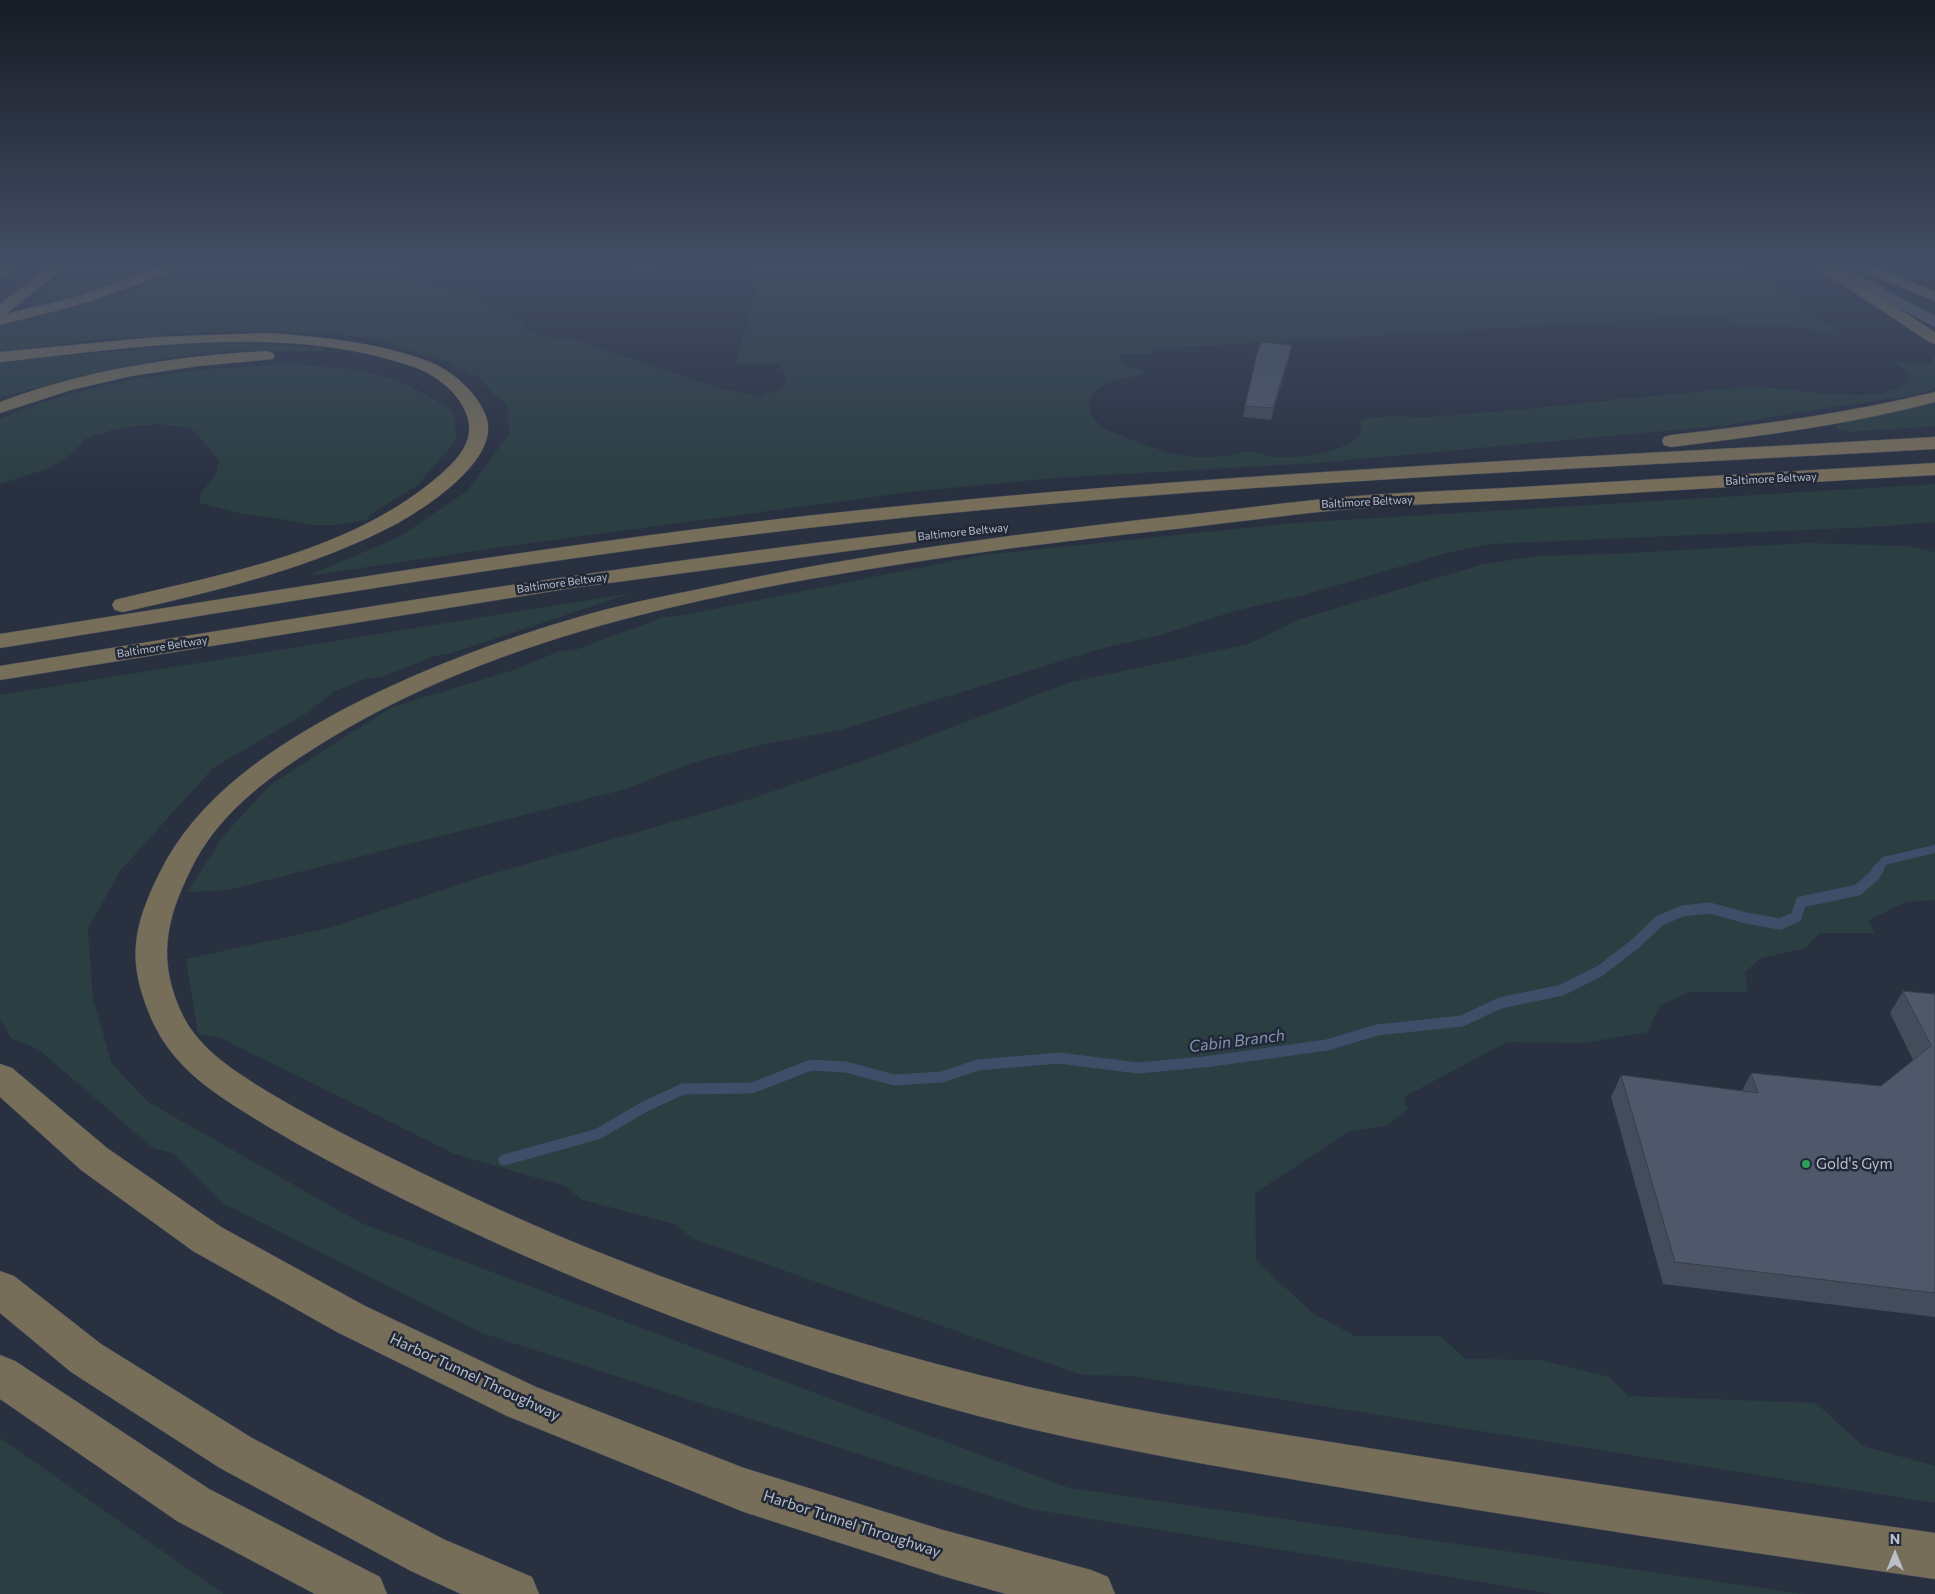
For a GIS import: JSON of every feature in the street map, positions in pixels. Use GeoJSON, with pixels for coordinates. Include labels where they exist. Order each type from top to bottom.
{"type":"FeatureCollection","features":[{"type":"Feature","properties":{"kind":"highway"},"geometry":{"type":"LineString","coordinates":[[0,357],[194,340]]}},
{"type":"Feature","properties":{"kind":"highway"},"geometry":{"type":"LineString","coordinates":[[0,629],[147,600],[211,584],[326,547],[405,511],[437,490],[468,458],[477,441],[480,426],[475,410],[468,400],[444,376],[423,365],[374,351],[294,340]]}},
{"type":"Feature","properties":{"kind":"highway"},"geometry":{"type":"LineString","coordinates":[[0,408],[57,389],[141,370],[231,358],[280,356]]}},
{"type":"Feature","properties":{"kind":"highway"},"geometry":{"type":"LineString","coordinates":[[299,356],[375,362],[403,369],[430,380],[468,400]]}},
{"type":"Feature","properties":{"kind":"highway"},"geometry":{"type":"LineString","coordinates":[[1171,489],[1700,438],[1790,426],[1904,405],[1935,397]]}},
{"type":"Feature","properties":{"kind":"highway","name":"Baltimore Beltway"},"geometry":{"type":"LineString","coordinates":[[0,641],[466,568],[659,540],[968,505],[1171,489],[1935,443]]}},
{"type":"Feature","properties":{"kind":"highway","name":"Baltimore Beltway"},"geometry":{"type":"LineString","coordinates":[[0,673],[471,597],[668,568],[844,545],[984,530],[1123,518],[1341,504],[1935,469]]}},
{"type":"Feature","properties":{"kind":"highway"},"geometry":{"type":"LineString","coordinates":[[1341,504],[1021,540],[876,561],[786,577],[618,613],[556,631],[445,672],[389,696],[326,729],[272,763],[236,792],[206,823],[183,854],[164,894],[150,936],[153,971],[164,1012],[185,1048],[219,1079],[312,1136],[449,1204],[602,1272],[803,1345],[981,1396],[1132,1431],[1548,1500],[1935,1556]]}},
{"type":"Feature","properties":{"kind":"highway","name":"Harbor Tunnel Throughway"},"geometry":{"type":"LineString","coordinates":[[0,1077],[94,1159],[207,1239],[352,1319],[522,1402],[744,1490],[943,1553],[1091,1594]]}},
{"type":"Feature","properties":{"kind":"highway"},"geometry":{"type":"LineString","coordinates":[[0,1288],[86,1358],[236,1453],[427,1555],[515,1594]]}},
{"type":"Feature","properties":{"kind":"highway"},"geometry":{"type":"LineString","coordinates":[[0,1375],[193,1505],[363,1594]]}},
{"type":"Feature","properties":{"kind":"green space"},"geometry":{"type":"Polygon","coordinates":[[[0,340],[94,340],[0,351],[0,340]]]}},
{"type":"Feature","properties":{"kind":"green space"},"geometry":{"type":"Polygon","coordinates":[[[381,340],[575,340],[721,389],[761,396],[785,387],[787,379],[781,367],[782,364],[735,365],[742,340],[1295,340],[1152,349],[1151,354],[1118,355],[1124,364],[1143,371],[1144,374],[1106,384],[1095,391],[1089,401],[1089,406],[1096,421],[1112,432],[1142,444],[1172,453],[1197,457],[1220,457],[1252,452],[1281,457],[1317,454],[1351,442],[1360,436],[1361,420],[1379,417],[1433,417],[1616,400],[1615,396],[1624,399],[1750,387],[1835,394],[1858,395],[1880,393],[1898,388],[1910,379],[1906,371],[1894,360],[1910,365],[1933,363],[1933,354],[1935,356],[1935,388],[1918,395],[1811,410],[1729,425],[1317,463],[1054,478],[910,492],[501,547],[308,576],[401,536],[468,490],[509,434],[507,404],[495,396],[478,376],[469,374],[436,356],[427,356],[381,340]]]}},
{"type":"Feature","properties":{"kind":"green space"},"geometry":{"type":"Polygon","coordinates":[[[197,343],[258,343],[322,348],[324,351],[228,351],[169,358],[0,397],[0,362],[197,343]]]}},
{"type":"Feature","properties":{"kind":"green space"},"geometry":{"type":"Polygon","coordinates":[[[288,365],[326,367],[363,372],[381,376],[416,389],[448,408],[454,419],[457,439],[418,485],[370,515],[366,520],[337,525],[312,525],[243,514],[200,503],[200,494],[216,474],[219,460],[192,429],[160,424],[112,430],[85,439],[73,453],[52,467],[0,484],[0,419],[70,394],[141,378],[214,369],[288,365]]]}},
{"type":"Feature","properties":{"kind":"green space"},"geometry":{"type":"Polygon","coordinates":[[[1935,402],[1935,426],[1848,432],[1834,428],[1842,423],[1935,402]]]}},
{"type":"Feature","properties":{"kind":"green space"},"geometry":{"type":"Polygon","coordinates":[[[1935,484],[1935,522],[1872,527],[1491,544],[1446,553],[1304,595],[1238,610],[1164,634],[1096,650],[843,729],[761,745],[695,762],[626,789],[228,890],[187,892],[225,834],[270,785],[392,707],[511,671],[560,651],[575,650],[664,617],[685,615],[982,555],[1295,523],[1935,484]]]}},
{"type":"Feature","properties":{"kind":"green space"},"geometry":{"type":"Polygon","coordinates":[[[1808,543],[1906,546],[1935,552],[1935,900],[1905,902],[1869,920],[1874,933],[1819,933],[1806,948],[1761,958],[1745,972],[1748,992],[1690,992],[1659,1006],[1648,1032],[1583,1043],[1507,1042],[1404,1097],[1408,1109],[1386,1126],[1350,1131],[1255,1193],[1256,1261],[1314,1314],[1355,1336],[1440,1336],[1466,1359],[1540,1360],[1609,1377],[1628,1396],[1816,1403],[1863,1446],[1935,1466],[1935,1503],[1133,1376],[1082,1375],[694,1239],[674,1224],[583,1200],[565,1186],[455,1154],[221,1038],[198,1034],[186,959],[333,927],[481,877],[742,802],[882,754],[1068,683],[1249,644],[1300,619],[1484,564],[1538,556],[1612,554],[1808,543]]]}},
{"type":"Feature","properties":{"kind":"green space"},"geometry":{"type":"Polygon","coordinates":[[[632,593],[452,653],[432,657],[381,677],[365,679],[335,691],[305,714],[213,768],[120,871],[88,929],[93,999],[112,1064],[148,1102],[361,1223],[1069,1488],[1803,1594],[1554,1594],[1030,1509],[482,1333],[223,1203],[173,1153],[153,1148],[38,1049],[11,1038],[0,1019],[0,695],[632,593]]]}},
{"type":"Feature","properties":{"kind":"green space"},"geometry":{"type":"Polygon","coordinates":[[[0,1438],[224,1594],[0,1594],[0,1438]]]}},
{"type":"Feature","properties":{"kind":"building"},"geometry":{"type":"Polygon","coordinates":[[[1262,342],[1292,345],[1273,408],[1245,406],[1257,353],[1262,342]]]}},
{"type":"Feature","properties":{"kind":"building"},"geometry":{"type":"Polygon","coordinates":[[[1903,991],[1935,994],[1935,1293],[1675,1262],[1621,1075],[1758,1093],[1751,1073],[1881,1086],[1931,1046],[1903,991]]]}},
{"type":"Feature","properties":{"kind":"waterway","name":"Cabin Branch"},"geometry":{"type":"LineString","coordinates":[[1879,869],[1884,861],[1935,849]]}},
{"type":"Feature","properties":{"kind":"waterway","name":"Cabin Branch"},"geometry":{"type":"LineString","coordinates":[[504,1160],[598,1134],[644,1107],[683,1089],[752,1088],[811,1065],[846,1067],[894,1080],[942,1077],[978,1065],[1059,1058],[1138,1068],[1204,1062],[1327,1045],[1377,1030],[1462,1021],[1500,1003],[1562,990],[1600,971],[1635,944],[1659,921],[1682,911],[1710,908],[1746,918],[1780,924],[1796,917],[1801,902],[1858,890],[1874,876],[1879,868]]}},
{"type":"Feature","properties":{"kind":"place","name":"Gold's Gym"},"geometry":{"type":"Point","coordinates":[1806,1164]}}]}
